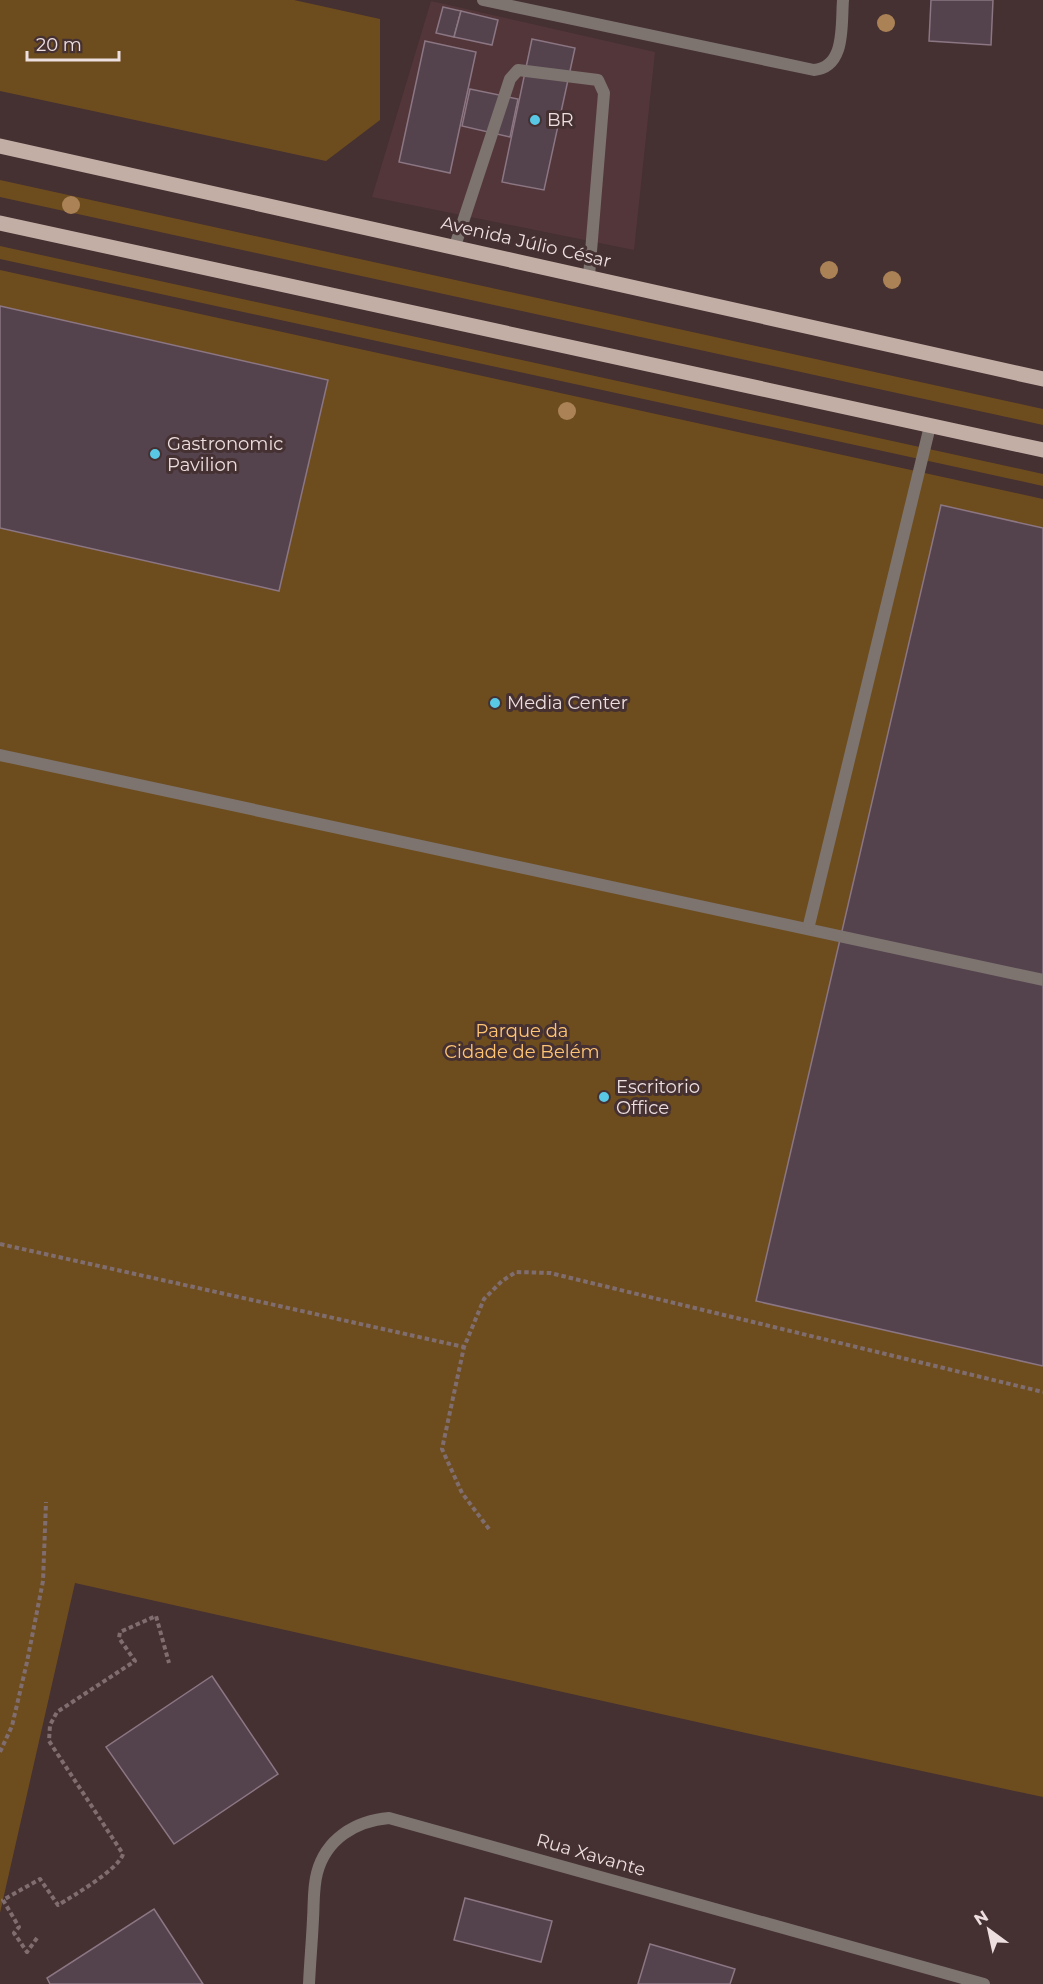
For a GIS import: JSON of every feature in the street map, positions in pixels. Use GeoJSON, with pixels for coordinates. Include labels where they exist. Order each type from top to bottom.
{"type":"FeatureCollection","features":[{"type":"Feature","properties":{"kind":"main road","name":"Avenida Júlio César"},"geometry":{"type":"LineString","coordinates":[[0,146],[1043,379]]}},
{"type":"Feature","properties":{"kind":"main road"},"geometry":{"type":"LineString","coordinates":[[0,223],[1043,450]]}},
{"type":"Feature","properties":{"kind":"street"},"geometry":{"type":"LineString","coordinates":[[483,0],[814,69],[824,69],[833,61],[838,51],[843,0]]}},
{"type":"Feature","properties":{"kind":"street"},"geometry":{"type":"LineString","coordinates":[[455,246],[510,79],[519,70],[598,81],[604,93],[589,276]]}},
{"type":"Feature","properties":{"kind":"street"},"geometry":{"type":"LineString","coordinates":[[808,929],[930,426]]}},
{"type":"Feature","properties":{"kind":"street"},"geometry":{"type":"LineString","coordinates":[[0,755],[1043,980]]}},
{"type":"Feature","properties":{"kind":"street","name":"Rua Xavante"},"geometry":{"type":"LineString","coordinates":[[309,1984],[315,1886],[321,1862],[333,1843],[353,1827],[364,1822],[389,1818],[984,1984]]}},
{"type":"Feature","properties":{"kind":"path"},"geometry":{"type":"LineString","coordinates":[[0,1244],[464,1347]]}},
{"type":"Feature","properties":{"kind":"path"},"geometry":{"type":"LineString","coordinates":[[489,1529],[462,1493],[442,1449],[464,1347],[484,1299],[502,1281],[516,1272],[550,1272],[1043,1392]]}},
{"type":"Feature","properties":{"kind":"path"},"geometry":{"type":"LineString","coordinates":[[0,1752],[12,1726],[43,1581],[46,1502]]}},
{"type":"Feature","properties":{"kind":"path"},"geometry":{"type":"LineString","coordinates":[[37,1938],[27,1952],[14,1933],[18,1927],[3,1900],[40,1879],[58,1905],[121,1860],[123,1854],[49,1741],[50,1725],[57,1712],[135,1661],[119,1638],[120,1632],[156,1616],[170,1663]]}},
{"type":"Feature","properties":{"kind":"shaded area"},"geometry":{"type":"Polygon","coordinates":[[[431,1],[655,52],[634,250],[372,197],[431,1]]]}},
{"type":"Feature","properties":{"kind":"green space"},"geometry":{"type":"Polygon","coordinates":[[[0,0],[294,0],[380,19],[380,120],[326,161],[0,91],[0,0]]]}},
{"type":"Feature","properties":{"kind":"green space"},"geometry":{"type":"Polygon","coordinates":[[[0,180],[1043,409],[1043,425],[0,197],[0,180]]]}},
{"type":"Feature","properties":{"kind":"green space"},"geometry":{"type":"Polygon","coordinates":[[[0,246],[1043,474],[1043,486],[0,259],[0,246]]]}},
{"type":"Feature","properties":{"kind":"green space","name":"Parque da Cidade de Belém"},"geometry":{"type":"Polygon","coordinates":[[[0,270],[1043,499],[1043,1797],[75,1583],[0,1913],[0,270]]]}},
{"type":"Feature","properties":{"kind":"building"},"geometry":{"type":"Polygon","coordinates":[[[931,0],[993,0],[991,45],[929,41],[931,0]]]}},
{"type":"Feature","properties":{"kind":"building"},"geometry":{"type":"Polygon","coordinates":[[[443,7],[461,11],[454,37],[436,33],[443,7]]]}},
{"type":"Feature","properties":{"kind":"building"},"geometry":{"type":"Polygon","coordinates":[[[461,11],[498,20],[492,45],[454,37],[461,11]]]}},
{"type":"Feature","properties":{"kind":"building"},"geometry":{"type":"Polygon","coordinates":[[[532,39],[575,48],[544,190],[502,182],[532,39]]]}},
{"type":"Feature","properties":{"kind":"building"},"geometry":{"type":"Polygon","coordinates":[[[425,41],[476,52],[450,173],[399,162],[425,41]]]}},
{"type":"Feature","properties":{"kind":"building"},"geometry":{"type":"Polygon","coordinates":[[[470,89],[518,99],[510,137],[462,126],[470,89]]]}},
{"type":"Feature","properties":{"kind":"building","name":"Gastronomic Pavilion"},"geometry":{"type":"Polygon","coordinates":[[[0,306],[328,380],[279,591],[0,528],[0,306]]]}},
{"type":"Feature","properties":{"kind":"building"},"geometry":{"type":"Polygon","coordinates":[[[941,505],[1043,528],[1043,1366],[756,1301],[941,505]]]}},
{"type":"Feature","properties":{"kind":"building"},"geometry":{"type":"Polygon","coordinates":[[[212,1676],[278,1774],[174,1844],[106,1747],[212,1676]]]}},
{"type":"Feature","properties":{"kind":"building"},"geometry":{"type":"Polygon","coordinates":[[[465,1898],[552,1921],[541,1962],[454,1940],[465,1898]]]}},
{"type":"Feature","properties":{"kind":"building"},"geometry":{"type":"Polygon","coordinates":[[[154,1909],[203,1984],[50,1984],[47,1978],[154,1909]]]}},
{"type":"Feature","properties":{"kind":"building"},"geometry":{"type":"Polygon","coordinates":[[[650,1944],[735,1969],[730,1984],[638,1984],[650,1944]]]}},
{"type":"Feature","properties":{"kind":"place","name":"BR"},"geometry":{"type":"Point","coordinates":[535,120]}},
{"type":"Feature","properties":{"kind":"place","name":"Gastronomic Pavilion"},"geometry":{"type":"Point","coordinates":[155,454]}},
{"type":"Feature","properties":{"kind":"place","name":"Media Center"},"geometry":{"type":"Point","coordinates":[495,703]}},
{"type":"Feature","properties":{"kind":"place","name":"Escritorio Office"},"geometry":{"type":"Point","coordinates":[604,1097]}}]}
